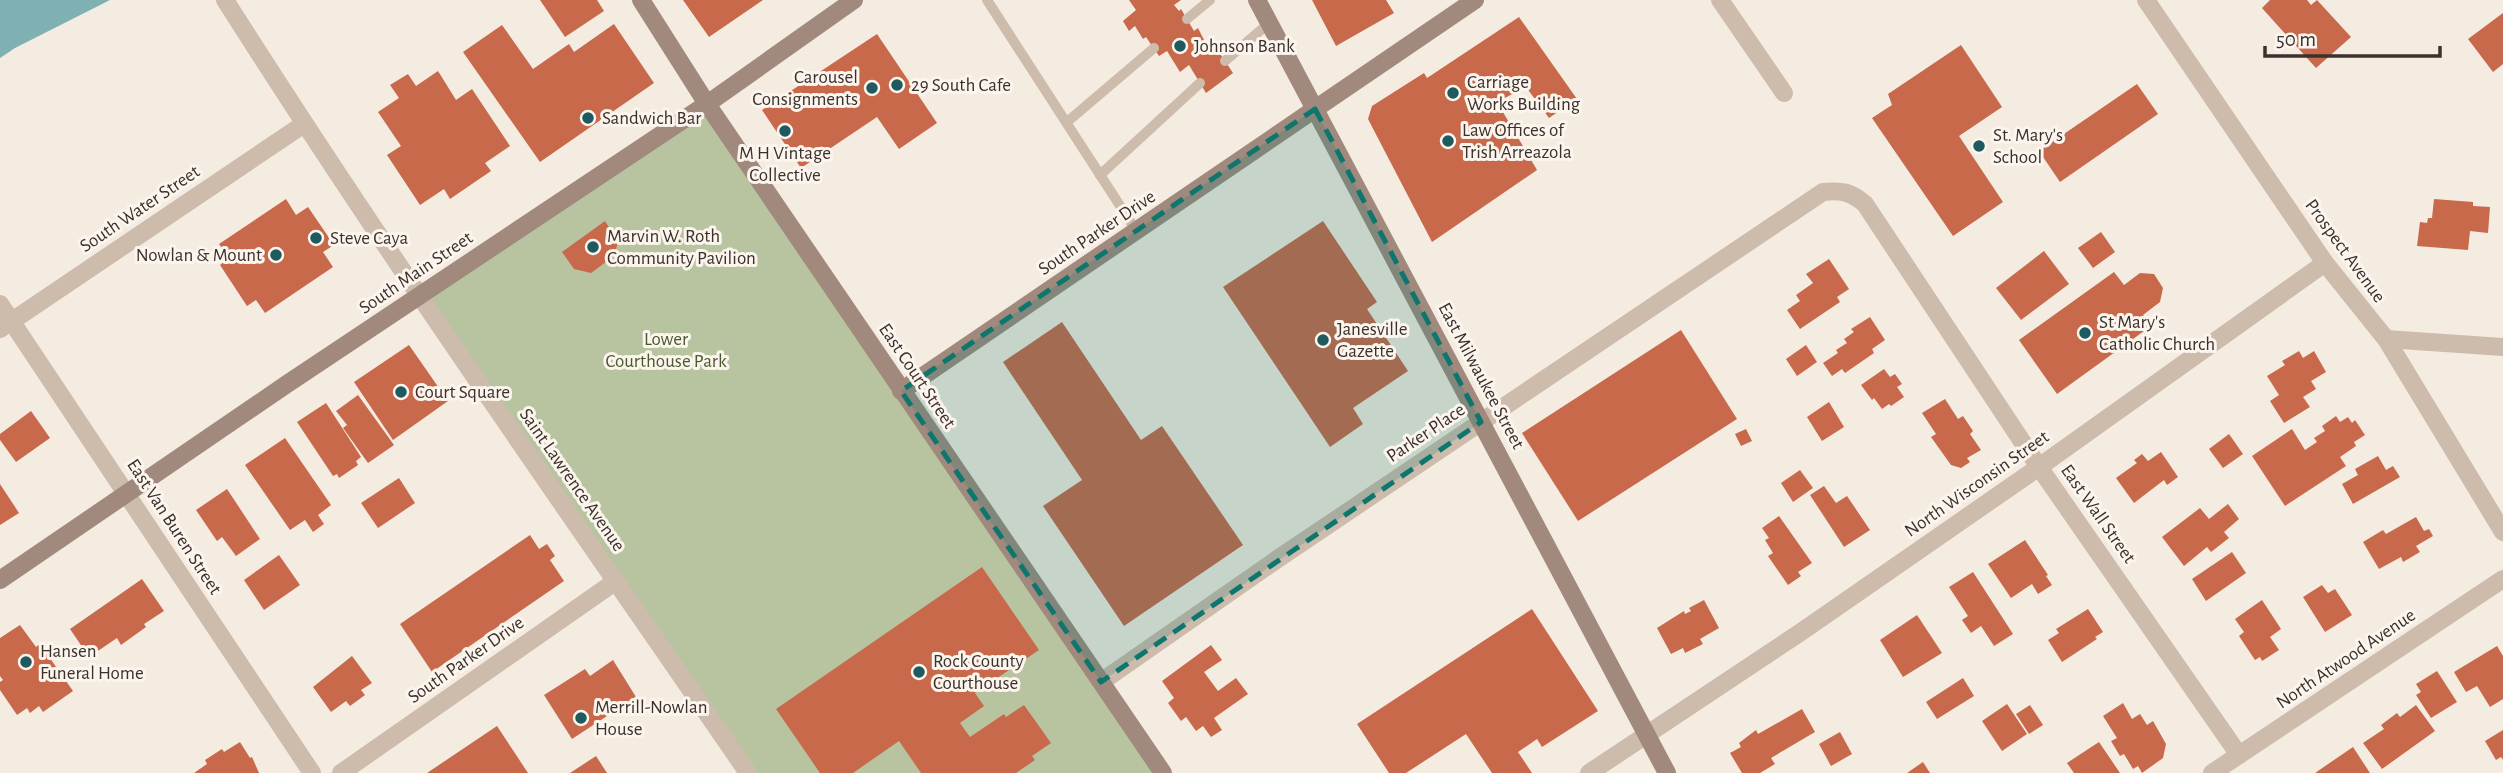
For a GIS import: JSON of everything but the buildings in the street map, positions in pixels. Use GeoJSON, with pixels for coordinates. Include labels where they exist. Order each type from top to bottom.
{"type":"FeatureCollection","features":[{"type":"Feature","properties":{"kind":"main road","name":"East Court Street"},"geometry":{"type":"LineString","coordinates":[[640,0],[901,391],[1163,773]]}},
{"type":"Feature","properties":{"kind":"main road","name":"South Main Street"},"geometry":{"type":"LineString","coordinates":[[0,580],[707,104],[854,0]]}},
{"type":"Feature","properties":{"kind":"main road","name":"East Milwaukee Street"},"geometry":{"type":"LineString","coordinates":[[1256,0],[1667,773]]}},
{"type":"Feature","properties":{"kind":"main road","name":"South Parker Drive"},"geometry":{"type":"LineString","coordinates":[[901,391],[1137,232],[1463,3]]}},
{"type":"Feature","properties":{"kind":"street","name":"Saint Lawrence Avenue"},"geometry":{"type":"LineString","coordinates":[[225,0],[419,296],[748,773]]}},
{"type":"Feature","properties":{"kind":"street"},"geometry":{"type":"LineString","coordinates":[[1720,0],[1784,93]]}},
{"type":"Feature","properties":{"kind":"street","name":"Prospect Avenue"},"geometry":{"type":"LineString","coordinates":[[2146,0],[2325,263],[2386,339],[2503,531]]}},
{"type":"Feature","properties":{"kind":"street","name":"South Water Street"},"geometry":{"type":"LineString","coordinates":[[6,325],[304,124]]}},
{"type":"Feature","properties":{"kind":"street","name":"Parker Place"},"geometry":{"type":"LineString","coordinates":[[1101,682],[1823,191],[1852,192]]}},
{"type":"Feature","properties":{"kind":"street","name":"East Wall Street"},"geometry":{"type":"LineString","coordinates":[[1852,192],[1865,204],[2039,467],[2239,755]]}},
{"type":"Feature","properties":{"kind":"street","name":"North Wisconsin Street"},"geometry":{"type":"LineString","coordinates":[[1589,773],[1801,632],[2039,467],[2325,263]]}},
{"type":"Feature","properties":{"kind":"street","name":"East Van Buren Street"},"geometry":{"type":"LineString","coordinates":[[0,304],[6,325],[127,494],[312,773]]}},
{"type":"Feature","properties":{"kind":"street"},"geometry":{"type":"LineString","coordinates":[[2386,339],[2503,347]]}},
{"type":"Feature","properties":{"kind":"street","name":"North Atwood Avenue"},"geometry":{"type":"LineString","coordinates":[[2213,773],[2503,579]]}},
{"type":"Feature","properties":{"kind":"street","name":"South Parker Drive"},"geometry":{"type":"LineString","coordinates":[[341,773],[616,580]]}},
{"type":"Feature","properties":{"kind":"lane"},"geometry":{"type":"LineString","coordinates":[[987,0],[1137,232]]}},
{"type":"Feature","properties":{"kind":"lane"},"geometry":{"type":"LineString","coordinates":[[1187,19],[1210,0]]}},
{"type":"Feature","properties":{"kind":"lane"},"geometry":{"type":"LineString","coordinates":[[1225,61],[1269,23]]}},
{"type":"Feature","properties":{"kind":"lane"},"geometry":{"type":"LineString","coordinates":[[1067,122],[1154,48]]}},
{"type":"Feature","properties":{"kind":"lane"},"geometry":{"type":"LineString","coordinates":[[1100,175],[1200,83]]}},
{"type":"Feature","properties":{"kind":"highlighted area"},"geometry":{"type":"Polygon","coordinates":[[[1315,109],[1481,422],[1101,682],[901,391],[1315,109]]]}},
{"type":"Feature","properties":{"kind":"green space","name":"Lower Courthouse Park"},"geometry":{"type":"Polygon","coordinates":[[[707,104],[1163,773],[748,773],[419,296],[707,104]]]}},
{"type":"Feature","properties":{"kind":"water"},"geometry":{"type":"Polygon","coordinates":[[[0,0],[110,0],[0,58],[0,0]]]}},
{"type":"Feature","properties":{"kind":"place","name":"Johnson Bank"},"geometry":{"type":"Point","coordinates":[1180,46]}},
{"type":"Feature","properties":{"kind":"place","name":"29 South Cafe"},"geometry":{"type":"Point","coordinates":[897,85]}},
{"type":"Feature","properties":{"kind":"place","name":"Carousel Consignments"},"geometry":{"type":"Point","coordinates":[872,88]}},
{"type":"Feature","properties":{"kind":"place","name":"Carriage Works Building"},"geometry":{"type":"Point","coordinates":[1453,93]}},
{"type":"Feature","properties":{"kind":"place","name":"Sandwich Bar"},"geometry":{"type":"Point","coordinates":[588,118]}},
{"type":"Feature","properties":{"kind":"place","name":"M H Vintage Collective"},"geometry":{"type":"Point","coordinates":[785,131]}},
{"type":"Feature","properties":{"kind":"place","name":"Law Offices of Trish Arreazola"},"geometry":{"type":"Point","coordinates":[1448,141]}},
{"type":"Feature","properties":{"kind":"place","name":"St. Mary's School"},"geometry":{"type":"Point","coordinates":[1979,146]}},
{"type":"Feature","properties":{"kind":"place","name":"Steve Caya"},"geometry":{"type":"Point","coordinates":[316,238]}},
{"type":"Feature","properties":{"kind":"place","name":"Marvin W. Roth Community Pavilion"},"geometry":{"type":"Point","coordinates":[593,247]}},
{"type":"Feature","properties":{"kind":"place","name":"Nowlan & Mount"},"geometry":{"type":"Point","coordinates":[276,255]}},
{"type":"Feature","properties":{"kind":"place","name":"St Mary's Catholic Church"},"geometry":{"type":"Point","coordinates":[2085,333]}},
{"type":"Feature","properties":{"kind":"place","name":"Janesville Gazette"},"geometry":{"type":"Point","coordinates":[1323,340]}},
{"type":"Feature","properties":{"kind":"place","name":"Court Square"},"geometry":{"type":"Point","coordinates":[401,392]}},
{"type":"Feature","properties":{"kind":"place","name":"Hansen Funeral Home"},"geometry":{"type":"Point","coordinates":[26,662]}},
{"type":"Feature","properties":{"kind":"place","name":"Rock County Courthouse"},"geometry":{"type":"Point","coordinates":[919,672]}},
{"type":"Feature","properties":{"kind":"place","name":"Merrill-Nowlan House"},"geometry":{"type":"Point","coordinates":[581,718]}}]}
